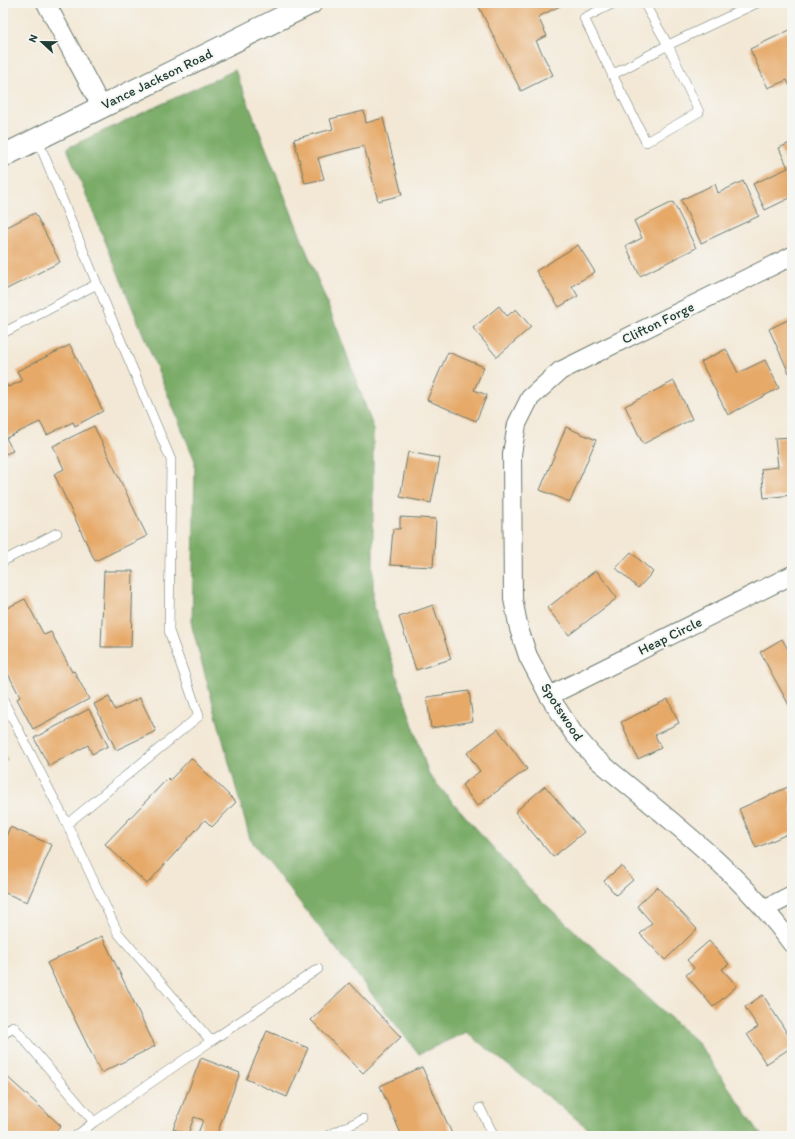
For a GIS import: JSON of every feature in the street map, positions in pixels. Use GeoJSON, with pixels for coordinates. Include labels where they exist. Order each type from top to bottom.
{"type":"FeatureCollection","features":[{"type":"Feature","properties":{"kind":"main road","name":"Vance Jackson Road"},"geometry":{"type":"LineString","coordinates":[[3,156],[311,3]]}},
{"type":"Feature","properties":{"kind":"street"},"geometry":{"type":"LineString","coordinates":[[46,3],[101,106]]}},
{"type":"Feature","properties":{"kind":"street","name":"Clifton Forge"},"geometry":{"type":"LineString","coordinates":[[530,398],[560,371],[792,256]]}},
{"type":"Feature","properties":{"kind":"street","name":"Spotswood"},"geometry":{"type":"LineString","coordinates":[[530,398],[517,424],[512,454],[513,599],[519,629],[528,656],[548,696],[574,734],[594,757],[736,878],[764,909],[792,944]]}},
{"type":"Feature","properties":{"kind":"street","name":"Heap Circle"},"geometry":{"type":"LineString","coordinates":[[548,696],[792,575]]}},
{"type":"Feature","properties":{"kind":"street"},"geometry":{"type":"LineString","coordinates":[[764,909],[792,895]]}},
{"type":"Feature","properties":{"kind":"lane"},"geometry":{"type":"LineString","coordinates":[[614,3],[584,18],[646,142],[699,112],[668,45],[644,3]]}},
{"type":"Feature","properties":{"kind":"lane"},"geometry":{"type":"LineString","coordinates":[[612,75],[668,45],[758,3]]}},
{"type":"Feature","properties":{"kind":"lane"},"geometry":{"type":"LineString","coordinates":[[37,138],[171,460],[169,631],[199,716],[67,824]]}},
{"type":"Feature","properties":{"kind":"lane"},"geometry":{"type":"LineString","coordinates":[[3,333],[97,284]]}},
{"type":"Feature","properties":{"kind":"lane"},"geometry":{"type":"LineString","coordinates":[[3,561],[57,533]]}},
{"type":"Feature","properties":{"kind":"lane"},"geometry":{"type":"LineString","coordinates":[[3,700],[67,824],[118,933],[211,1041]]}},
{"type":"Feature","properties":{"kind":"lane"},"geometry":{"type":"LineString","coordinates":[[76,1136],[211,1041],[318,969]]}},
{"type":"Feature","properties":{"kind":"lane"},"geometry":{"type":"LineString","coordinates":[[3,1035],[13,1026],[94,1122]]}},
{"type":"Feature","properties":{"kind":"lane"},"geometry":{"type":"LineString","coordinates":[[480,1108],[494,1136]]}},
{"type":"Feature","properties":{"kind":"lane"},"geometry":{"type":"LineString","coordinates":[[327,1136],[363,1119]]}},
{"type":"Feature","properties":{"kind":"green space"},"geometry":{"type":"Polygon","coordinates":[[[235,70],[340,336],[373,427],[373,603],[429,775],[533,893],[699,1044],[762,1136],[596,1136],[466,1032],[419,1054],[250,839],[192,627],[195,461],[67,148],[235,70]]]}},
{"type":"Feature","properties":{"kind":"building"},"geometry":{"type":"Polygon","coordinates":[[[477,3],[566,3],[538,17],[547,36],[536,41],[553,75],[521,91],[477,3]]]}},
{"type":"Feature","properties":{"kind":"building"},"geometry":{"type":"Polygon","coordinates":[[[792,29],[792,91],[787,80],[768,88],[750,49],[792,29]]]}},
{"type":"Feature","properties":{"kind":"building"},"geometry":{"type":"Polygon","coordinates":[[[364,111],[366,123],[383,118],[402,195],[378,201],[364,146],[318,158],[324,179],[305,183],[294,139],[333,129],[330,119],[364,111]]]}},
{"type":"Feature","properties":{"kind":"building"},"geometry":{"type":"Polygon","coordinates":[[[792,142],[792,197],[765,210],[753,184],[788,168],[779,148],[792,142]]]}},
{"type":"Feature","properties":{"kind":"building"},"geometry":{"type":"Polygon","coordinates":[[[743,181],[759,216],[701,243],[681,200],[715,184],[718,193],[743,181]]]}},
{"type":"Feature","properties":{"kind":"building"},"geometry":{"type":"Polygon","coordinates":[[[673,202],[696,248],[640,276],[626,246],[642,238],[634,221],[673,202]]]}},
{"type":"Feature","properties":{"kind":"building"},"geometry":{"type":"Polygon","coordinates":[[[35,213],[60,262],[3,291],[3,229],[35,213]]]}},
{"type":"Feature","properties":{"kind":"building"},"geometry":{"type":"Polygon","coordinates":[[[578,245],[595,272],[572,286],[578,296],[559,307],[536,271],[578,245]]]}},
{"type":"Feature","properties":{"kind":"building"},"geometry":{"type":"Polygon","coordinates":[[[499,306],[507,316],[516,309],[531,327],[497,357],[473,328],[499,306]]]}},
{"type":"Feature","properties":{"kind":"building"},"geometry":{"type":"Polygon","coordinates":[[[792,318],[792,371],[789,373],[769,329],[792,318]]]}},
{"type":"Feature","properties":{"kind":"building"},"geometry":{"type":"Polygon","coordinates":[[[70,345],[103,411],[75,426],[73,422],[47,435],[40,422],[6,438],[13,451],[3,455],[3,377],[8,387],[22,381],[17,371],[70,345]]]}},
{"type":"Feature","properties":{"kind":"building"},"geometry":{"type":"Polygon","coordinates":[[[726,349],[738,373],[765,360],[779,388],[728,415],[701,362],[726,349]]]}},
{"type":"Feature","properties":{"kind":"building"},"geometry":{"type":"Polygon","coordinates":[[[448,352],[484,367],[474,390],[487,395],[476,421],[427,400],[448,352]]]}},
{"type":"Feature","properties":{"kind":"building"},"geometry":{"type":"Polygon","coordinates":[[[674,381],[692,419],[643,444],[625,406],[674,381]]]}},
{"type":"Feature","properties":{"kind":"building"},"geometry":{"type":"Polygon","coordinates":[[[94,426],[147,536],[95,561],[54,474],[64,469],[53,446],[94,426]]]}},
{"type":"Feature","properties":{"kind":"building"},"geometry":{"type":"Polygon","coordinates":[[[566,427],[596,440],[570,502],[540,490],[566,427]]]}},
{"type":"Feature","properties":{"kind":"building"},"geometry":{"type":"Polygon","coordinates":[[[792,437],[792,495],[764,498],[761,469],[778,467],[775,438],[792,437]]]}},
{"type":"Feature","properties":{"kind":"building"},"geometry":{"type":"Polygon","coordinates":[[[408,452],[440,458],[431,503],[400,497],[408,452]]]}},
{"type":"Feature","properties":{"kind":"building"},"geometry":{"type":"Polygon","coordinates":[[[400,517],[436,519],[433,567],[390,565],[393,529],[400,529],[400,517]]]}},
{"type":"Feature","properties":{"kind":"building"},"geometry":{"type":"Polygon","coordinates":[[[631,552],[653,572],[638,588],[616,568],[631,552]]]}},
{"type":"Feature","properties":{"kind":"building"},"geometry":{"type":"Polygon","coordinates":[[[596,570],[617,598],[569,635],[547,608],[596,570]]]}},
{"type":"Feature","properties":{"kind":"building"},"geometry":{"type":"Polygon","coordinates":[[[104,571],[133,571],[131,647],[101,647],[104,571]]]}},
{"type":"Feature","properties":{"kind":"building"},"geometry":{"type":"Polygon","coordinates":[[[25,599],[44,635],[51,632],[72,672],[74,671],[89,699],[33,729],[17,699],[20,697],[3,664],[3,610],[25,599]]]}},
{"type":"Feature","properties":{"kind":"building"},"geometry":{"type":"Polygon","coordinates":[[[433,605],[451,659],[416,670],[399,617],[433,605]]]}},
{"type":"Feature","properties":{"kind":"building"},"geometry":{"type":"Polygon","coordinates":[[[782,639],[792,656],[792,706],[790,707],[760,652],[782,639]]]}},
{"type":"Feature","properties":{"kind":"building"},"geometry":{"type":"Polygon","coordinates":[[[469,691],[473,721],[431,728],[427,697],[469,691]]]}},
{"type":"Feature","properties":{"kind":"building"},"geometry":{"type":"Polygon","coordinates":[[[109,697],[115,710],[140,698],[156,731],[116,750],[94,704],[109,697]]]}},
{"type":"Feature","properties":{"kind":"building"},"geometry":{"type":"Polygon","coordinates":[[[668,699],[679,723],[655,735],[661,748],[638,759],[621,722],[668,699]]]}},
{"type":"Feature","properties":{"kind":"building"},"geometry":{"type":"Polygon","coordinates":[[[89,709],[108,746],[92,754],[88,745],[49,766],[34,738],[89,709]]]}},
{"type":"Feature","properties":{"kind":"building"},"geometry":{"type":"Polygon","coordinates":[[[498,729],[527,769],[477,806],[462,785],[480,771],[467,753],[498,729]]]}},
{"type":"Feature","properties":{"kind":"building"},"geometry":{"type":"Polygon","coordinates":[[[3,750],[8,760],[3,763],[3,750]]]}},
{"type":"Feature","properties":{"kind":"building"},"geometry":{"type":"Polygon","coordinates":[[[191,758],[236,802],[212,827],[205,820],[147,884],[105,844],[168,778],[170,780],[191,758]]]}},
{"type":"Feature","properties":{"kind":"building"},"geometry":{"type":"Polygon","coordinates":[[[545,786],[584,832],[553,857],[515,812],[545,786]]]}},
{"type":"Feature","properties":{"kind":"building"},"geometry":{"type":"Polygon","coordinates":[[[788,787],[792,796],[792,832],[756,848],[739,809],[788,787]]]}},
{"type":"Feature","properties":{"kind":"building"},"geometry":{"type":"Polygon","coordinates":[[[10,827],[52,845],[27,902],[3,892],[3,843],[10,827]]]}},
{"type":"Feature","properties":{"kind":"building"},"geometry":{"type":"Polygon","coordinates":[[[621,866],[633,880],[616,895],[604,881],[621,866]]]}},
{"type":"Feature","properties":{"kind":"building"},"geometry":{"type":"Polygon","coordinates":[[[657,887],[697,929],[665,960],[640,934],[652,923],[637,906],[657,887]]]}},
{"type":"Feature","properties":{"kind":"building"},"geometry":{"type":"Polygon","coordinates":[[[102,936],[155,1046],[101,1073],[47,963],[102,936]]]}},
{"type":"Feature","properties":{"kind":"building"},"geometry":{"type":"Polygon","coordinates":[[[709,941],[729,964],[722,969],[737,986],[713,1007],[686,975],[694,968],[687,960],[709,941]]]}},
{"type":"Feature","properties":{"kind":"building"},"geometry":{"type":"Polygon","coordinates":[[[349,983],[401,1037],[363,1073],[311,1020],[349,983]]]}},
{"type":"Feature","properties":{"kind":"building"},"geometry":{"type":"Polygon","coordinates":[[[763,995],[792,1041],[792,1047],[766,1064],[747,1034],[758,1027],[745,1007],[763,995]]]}},
{"type":"Feature","properties":{"kind":"building"},"geometry":{"type":"Polygon","coordinates":[[[267,1031],[308,1048],[287,1097],[246,1079],[267,1031]]]}},
{"type":"Feature","properties":{"kind":"building"},"geometry":{"type":"Polygon","coordinates":[[[201,1058],[240,1073],[216,1136],[197,1136],[203,1120],[194,1117],[188,1134],[173,1129],[201,1058]]]}},
{"type":"Feature","properties":{"kind":"building"},"geometry":{"type":"Polygon","coordinates":[[[422,1067],[453,1136],[402,1136],[380,1086],[422,1067]]]}},
{"type":"Feature","properties":{"kind":"building"},"geometry":{"type":"Polygon","coordinates":[[[3,1073],[61,1126],[52,1136],[3,1136],[3,1073]]]}}]}
